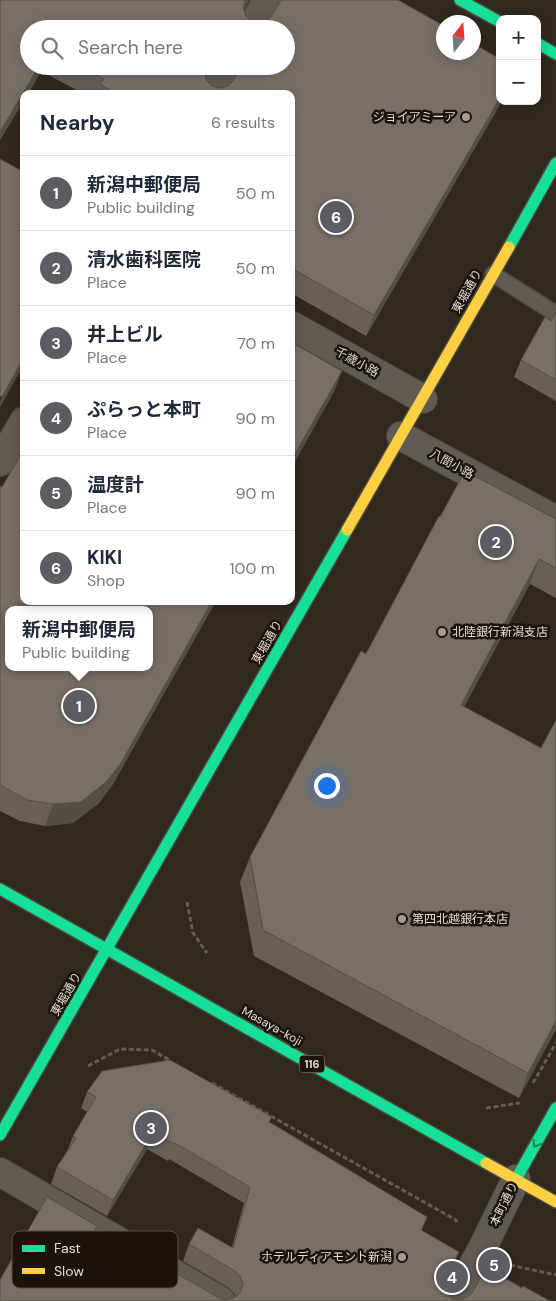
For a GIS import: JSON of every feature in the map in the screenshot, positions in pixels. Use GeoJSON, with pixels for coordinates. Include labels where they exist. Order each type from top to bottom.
{"type":"FeatureCollection","features":[{"type":"Feature","properties":{"kind":"main road"},"geometry":{"type":"LineString","coordinates":[[460,0],[496,20]]}},
{"type":"Feature","properties":{"kind":"main road"},"geometry":{"type":"LineString","coordinates":[[541,45],[556,54]]}},
{"type":"Feature","properties":{"kind":"main road","name":"東堀通り"},"geometry":{"type":"LineString","coordinates":[[0,1135],[423,399],[556,162]]}},
{"type":"Feature","properties":{"kind":"main road","name":"Masaya-koji"},"geometry":{"type":"LineString","coordinates":[[0,889],[556,1202]]}},
{"type":"Feature","properties":{"kind":"main road","name":"本町通り"},"geometry":{"type":"LineString","coordinates":[[516,1179],[556,1108]]}},
{"type":"Feature","properties":{"kind":"street"},"geometry":{"type":"LineString","coordinates":[[255,20],[267,0]]}},
{"type":"Feature","properties":{"kind":"street"},"geometry":{"type":"LineString","coordinates":[[214,90],[223,75]]}},
{"type":"Feature","properties":{"kind":"street","name":"千歳小路"},"geometry":{"type":"LineString","coordinates":[[295,327],[423,399]]}},
{"type":"Feature","properties":{"kind":"street"},"geometry":{"type":"LineString","coordinates":[[0,462],[20,428]]}},
{"type":"Feature","properties":{"kind":"street","name":"八間小路"},"geometry":{"type":"LineString","coordinates":[[401,436],[556,520]]}},
{"type":"Feature","properties":{"kind":"street"},"geometry":{"type":"LineString","coordinates":[[0,1172],[101,1231]]}},
{"type":"Feature","properties":{"kind":"street","name":"本町通り"},"geometry":{"type":"LineString","coordinates":[[453,1301],[482,1249],[516,1179]]}},
{"type":"Feature","properties":{"kind":"street"},"geometry":{"type":"LineString","coordinates":[[178,1276],[221,1301]]}},
{"type":"Feature","properties":{"kind":"lane"},"geometry":{"type":"LineString","coordinates":[[493,274],[556,314]]}},
{"type":"Feature","properties":{"kind":"path"},"geometry":{"type":"LineString","coordinates":[[187,902],[193,933],[207,953]]}},
{"type":"Feature","properties":{"kind":"path"},"geometry":{"type":"LineString","coordinates":[[531,1086],[556,1044]]}},
{"type":"Feature","properties":{"kind":"path"},"geometry":{"type":"LineString","coordinates":[[88,1066],[120,1049],[152,1050],[177,1064]]}},
{"type":"Feature","properties":{"kind":"path"},"geometry":{"type":"LineString","coordinates":[[211,1083],[456,1220],[459,1227]]}},
{"type":"Feature","properties":{"kind":"path"},"geometry":{"type":"LineString","coordinates":[[486,1108],[521,1102]]}},
{"type":"Feature","properties":{"kind":"path"},"geometry":{"type":"LineString","coordinates":[[506,1264],[556,1275]]}},
{"type":"Feature","properties":{"kind":"building"},"geometry":{"type":"Polygon","coordinates":[[[0,0],[245,0],[243,8],[250,20],[20,20],[20,75],[34,75],[25,90],[20,90],[20,98],[0,132],[0,0]]]}},
{"type":"Feature","properties":{"kind":"building"},"geometry":{"type":"Polygon","coordinates":[[[281,0],[398,0],[436,21],[436,60],[481,60],[481,48],[496,57],[496,105],[374,315],[295,270],[295,90],[110,90],[100,84],[104,79],[97,75],[205,75],[206,80],[212,86],[220,88],[228,86],[236,75],[295,75],[295,20],[268,20],[281,0]]]}},
{"type":"Feature","properties":{"kind":"building"},"geometry":{"type":"Polygon","coordinates":[[[0,159],[20,170],[20,364],[2,397],[0,396],[0,159]]]}},
{"type":"Feature","properties":{"kind":"building"},"geometry":{"type":"Polygon","coordinates":[[[556,312],[556,380],[521,360],[545,317],[551,321],[556,312]]]}},
{"type":"Feature","properties":{"kind":"building"},"geometry":{"type":"Polygon","coordinates":[[[295,344],[342,371],[295,454],[295,344]]]}},
{"type":"Feature","properties":{"kind":"building"},"geometry":{"type":"Polygon","coordinates":[[[20,456],[20,605],[210,605],[121,763],[106,782],[81,802],[53,804],[27,800],[0,785],[0,486],[2,487],[20,456]]]}},
{"type":"Feature","properties":{"kind":"building","name":"第四北越銀行本店"},"geometry":{"type":"Polygon","coordinates":[[[465,471],[556,519],[556,568],[539,559],[461,705],[541,748],[556,720],[556,1021],[528,1073],[263,930],[250,857],[361,651],[366,654],[465,471]]]}},
{"type":"Feature","properties":{"kind":"building"},"geometry":{"type":"Polygon","coordinates":[[[170,1060],[272,1117],[269,1122],[427,1217],[421,1230],[459,1252],[443,1284],[445,1292],[451,1298],[460,1300],[473,1292],[486,1267],[522,1288],[523,1286],[550,1301],[0,1301],[0,1280],[12,1259],[12,1288],[178,1288],[178,1274],[219,1298],[226,1300],[234,1298],[240,1293],[243,1284],[240,1276],[235,1271],[189,1244],[198,1228],[233,1248],[250,1187],[153,1132],[113,1200],[57,1167],[76,1138],[73,1136],[96,1097],[87,1092],[102,1071],[170,1060]]]}},
{"type":"Feature","properties":{"kind":"building"},"geometry":{"type":"Polygon","coordinates":[[[47,1197],[97,1226],[94,1231],[28,1231],[47,1197]]]}},
{"type":"Feature","properties":{"kind":"traffic: fast"},"geometry":{"type":"LineString","coordinates":[[460,0],[496,20]]}},
{"type":"Feature","properties":{"kind":"traffic: fast"},"geometry":{"type":"LineString","coordinates":[[541,45],[556,54]]}},
{"type":"Feature","properties":{"kind":"traffic: fast"},"geometry":{"type":"LineString","coordinates":[[509,247],[556,163]]}},
{"type":"Feature","properties":{"kind":"traffic: fast"},"geometry":{"type":"LineString","coordinates":[[0,1135],[347,530]]}},
{"type":"Feature","properties":{"kind":"traffic: fast"},"geometry":{"type":"LineString","coordinates":[[0,889],[486,1163]]}},
{"type":"Feature","properties":{"kind":"traffic: fast"},"geometry":{"type":"LineString","coordinates":[[516,1179],[556,1108]]}},
{"type":"Feature","properties":{"kind":"traffic: slow"},"geometry":{"type":"LineString","coordinates":[[347,530],[509,247]]}},
{"type":"Feature","properties":{"kind":"traffic: slow"},"geometry":{"type":"LineString","coordinates":[[486,1163],[556,1202]]}},
{"type":"Feature","properties":{"kind":"place","name":"ジョイアミーア"},"geometry":{"type":"Point","coordinates":[466,117]}},
{"type":"Feature","properties":{"kind":"place","name":"KIKI"},"geometry":{"type":"Point","coordinates":[336,217]}},
{"type":"Feature","properties":{"kind":"place","name":"清水歯科医院"},"geometry":{"type":"Point","coordinates":[496,542]}},
{"type":"Feature","properties":{"kind":"place","name":"北陸銀行新潟支店"},"geometry":{"type":"Point","coordinates":[442,632]}},
{"type":"Feature","properties":{"kind":"place","name":"新潟中郵便局"},"geometry":{"type":"Point","coordinates":[79,706]}},
{"type":"Feature","properties":{"kind":"place","name":"第四北越銀行本店"},"geometry":{"type":"Point","coordinates":[402,919]}},
{"type":"Feature","properties":{"kind":"place","name":"井上ビル"},"geometry":{"type":"Point","coordinates":[151,1128]}},
{"type":"Feature","properties":{"kind":"place","name":"ホテルディアモント新潟"},"geometry":{"type":"Point","coordinates":[402,1257]}},
{"type":"Feature","properties":{"kind":"place","name":"温度計"},"geometry":{"type":"Point","coordinates":[494,1265]}},
{"type":"Feature","properties":{"kind":"place","name":"ぷらっと本町"},"geometry":{"type":"Point","coordinates":[452,1277]}}]}
